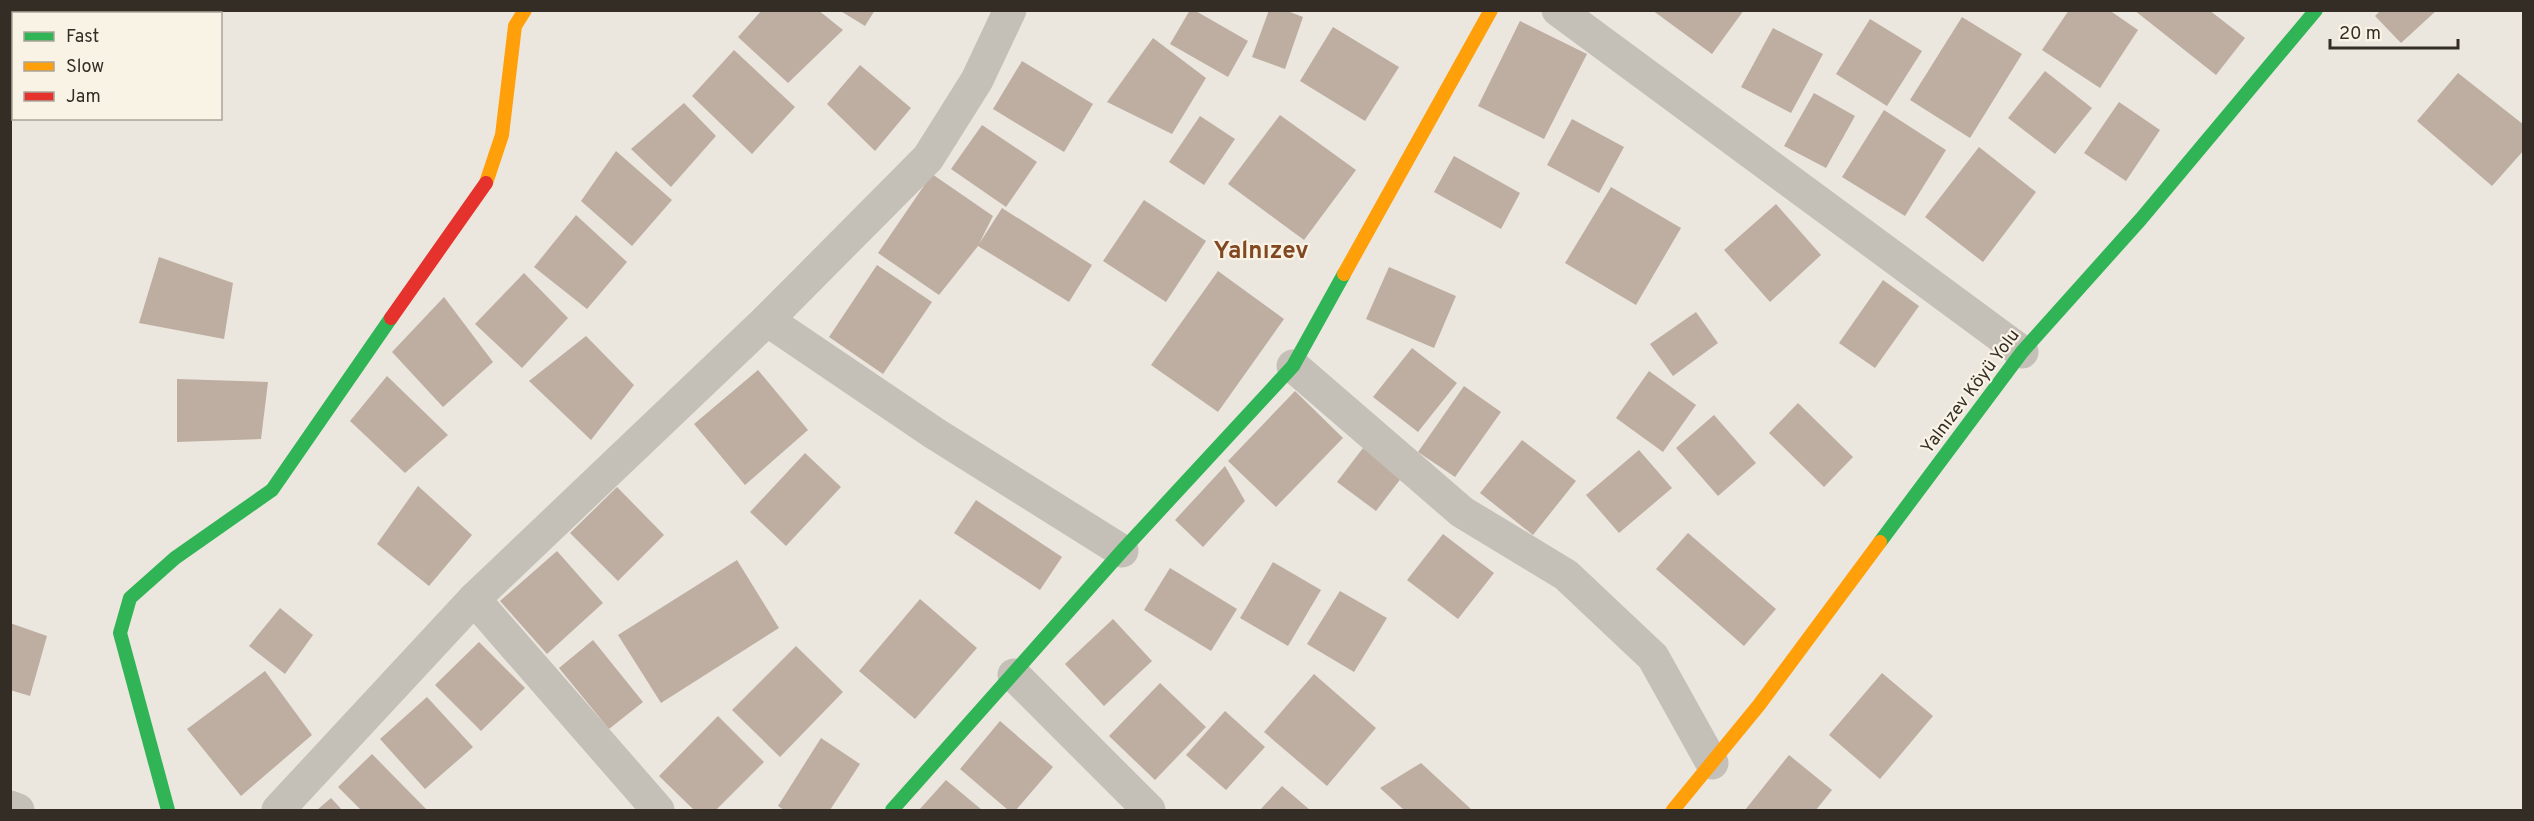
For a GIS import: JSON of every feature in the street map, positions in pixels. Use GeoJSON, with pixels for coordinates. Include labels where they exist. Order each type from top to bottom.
{"type":"FeatureCollection","features":[{"type":"Feature","properties":{"kind":"street"},"geometry":{"type":"LineString","coordinates":[[278,810],[474,599],[767,320],[928,158],[977,80],[1010,10]]}},
{"type":"Feature","properties":{"kind":"street"},"geometry":{"type":"LineString","coordinates":[[892,810],[1122,551],[1293,366],[1491,10]]}},
{"type":"Feature","properties":{"kind":"street"},"geometry":{"type":"LineString","coordinates":[[1558,10],[2022,352]]}},
{"type":"Feature","properties":{"kind":"street","name":"Yalnızev Köyü Yolu"},"geometry":{"type":"LineString","coordinates":[[1673,810],[1759,705],[2022,352],[2141,219],[2316,10]]}},
{"type":"Feature","properties":{"kind":"street"},"geometry":{"type":"LineString","coordinates":[[168,810],[120,633],[130,598],[176,558],[272,490],[488,179],[502,135],[519,16]]}},
{"type":"Feature","properties":{"kind":"street"},"geometry":{"type":"LineString","coordinates":[[767,320],[934,433],[1122,551]]}},
{"type":"Feature","properties":{"kind":"street"},"geometry":{"type":"LineString","coordinates":[[1293,366],[1462,512],[1566,575],[1653,657],[1712,763]]}},
{"type":"Feature","properties":{"kind":"street"},"geometry":{"type":"LineString","coordinates":[[474,599],[658,810]]}},
{"type":"Feature","properties":{"kind":"street"},"geometry":{"type":"LineString","coordinates":[[1014,675],[1149,810]]}},
{"type":"Feature","properties":{"kind":"street"},"geometry":{"type":"LineString","coordinates":[[10,807],[18,810]]}},
{"type":"Feature","properties":{"kind":"building"},"geometry":{"type":"Polygon","coordinates":[[[75,10],[149,10],[150,12],[75,12],[75,10]]]}},
{"type":"Feature","properties":{"kind":"building"},"geometry":{"type":"Polygon","coordinates":[[[762,10],[818,10],[843,30],[788,83],[738,37],[762,10]]]}},
{"type":"Feature","properties":{"kind":"building"},"geometry":{"type":"Polygon","coordinates":[[[839,10],[875,10],[865,26],[839,10]]]}},
{"type":"Feature","properties":{"kind":"building"},"geometry":{"type":"Polygon","coordinates":[[[1190,10],[1194,10],[1248,41],[1228,77],[1170,44],[1190,10]]]}},
{"type":"Feature","properties":{"kind":"building"},"geometry":{"type":"Polygon","coordinates":[[[1269,10],[1285,10],[1303,17],[1285,69],[1252,57],[1269,10]]]}},
{"type":"Feature","properties":{"kind":"building"},"geometry":{"type":"Polygon","coordinates":[[[1652,10],[1744,10],[1712,54],[1652,10]]]}},
{"type":"Feature","properties":{"kind":"building"},"geometry":{"type":"Polygon","coordinates":[[[2069,10],[2109,10],[2138,30],[2100,88],[2042,50],[2069,10]]]}},
{"type":"Feature","properties":{"kind":"building"},"geometry":{"type":"Polygon","coordinates":[[[2134,10],[2209,10],[2245,38],[2216,75],[2134,10]]]}},
{"type":"Feature","properties":{"kind":"building"},"geometry":{"type":"Polygon","coordinates":[[[2381,10],[2437,10],[2401,43],[2375,16],[2381,10]]]}},
{"type":"Feature","properties":{"kind":"building"},"geometry":{"type":"Polygon","coordinates":[[[1962,17],[2022,54],[1970,138],[1910,100],[1962,17]]]}},
{"type":"Feature","properties":{"kind":"building"},"geometry":{"type":"Polygon","coordinates":[[[1870,19],[1922,51],[1887,106],[1836,74],[1870,19]]]}},
{"type":"Feature","properties":{"kind":"building"},"geometry":{"type":"Polygon","coordinates":[[[1520,21],[1587,54],[1544,139],[1478,106],[1520,21]]]}},
{"type":"Feature","properties":{"kind":"building"},"geometry":{"type":"Polygon","coordinates":[[[1333,27],[1399,67],[1365,121],[1300,81],[1333,27]]]}},
{"type":"Feature","properties":{"kind":"building"},"geometry":{"type":"Polygon","coordinates":[[[1773,28],[1823,54],[1791,113],[1741,87],[1773,28]]]}},
{"type":"Feature","properties":{"kind":"building"},"geometry":{"type":"Polygon","coordinates":[[[1153,38],[1206,78],[1172,134],[1107,102],[1153,38]]]}},
{"type":"Feature","properties":{"kind":"building"},"geometry":{"type":"Polygon","coordinates":[[[734,50],[795,107],[752,154],[692,96],[734,50]]]}},
{"type":"Feature","properties":{"kind":"building"},"geometry":{"type":"Polygon","coordinates":[[[1022,61],[1093,104],[1064,152],[993,109],[1022,61]]]}},
{"type":"Feature","properties":{"kind":"building"},"geometry":{"type":"Polygon","coordinates":[[[860,65],[911,108],[875,151],[827,104],[860,65]]]}},
{"type":"Feature","properties":{"kind":"building"},"geometry":{"type":"Polygon","coordinates":[[[2045,71],[2092,108],[2055,154],[2008,118],[2045,71]]]}},
{"type":"Feature","properties":{"kind":"building"},"geometry":{"type":"Polygon","coordinates":[[[2458,73],[2524,125],[2524,150],[2492,186],[2417,121],[2458,73]]]}},
{"type":"Feature","properties":{"kind":"building"},"geometry":{"type":"Polygon","coordinates":[[[1814,93],[1855,116],[1826,168],[1784,146],[1814,93]]]}},
{"type":"Feature","properties":{"kind":"building"},"geometry":{"type":"Polygon","coordinates":[[[2119,102],[2160,130],[2126,181],[2084,153],[2119,102]]]}},
{"type":"Feature","properties":{"kind":"building"},"geometry":{"type":"Polygon","coordinates":[[[684,103],[716,136],[671,187],[631,149],[684,103]]]}},
{"type":"Feature","properties":{"kind":"building"},"geometry":{"type":"Polygon","coordinates":[[[1884,110],[1946,150],[1905,216],[1842,177],[1884,110]]]}},
{"type":"Feature","properties":{"kind":"building"},"geometry":{"type":"Polygon","coordinates":[[[1280,115],[1356,170],[1304,240],[1228,184],[1280,115]]]}},
{"type":"Feature","properties":{"kind":"building"},"geometry":{"type":"Polygon","coordinates":[[[1200,116],[1235,139],[1204,185],[1169,162],[1200,116]]]}},
{"type":"Feature","properties":{"kind":"building"},"geometry":{"type":"Polygon","coordinates":[[[1572,119],[1624,147],[1599,193],[1547,165],[1572,119]]]}},
{"type":"Feature","properties":{"kind":"building"},"geometry":{"type":"Polygon","coordinates":[[[982,125],[1037,162],[1006,207],[951,169],[982,125]]]}},
{"type":"Feature","properties":{"kind":"building"},"geometry":{"type":"Polygon","coordinates":[[[1979,147],[2036,192],[1983,262],[1925,217],[1979,147]]]}},
{"type":"Feature","properties":{"kind":"building"},"geometry":{"type":"Polygon","coordinates":[[[616,151],[672,200],[632,246],[581,201],[616,151]]]}},
{"type":"Feature","properties":{"kind":"building"},"geometry":{"type":"Polygon","coordinates":[[[1454,156],[1520,193],[1501,229],[1434,192],[1454,156]]]}},
{"type":"Feature","properties":{"kind":"building"},"geometry":{"type":"Polygon","coordinates":[[[932,174],[993,216],[979,244],[1002,208],[1092,265],[1069,302],[978,246],[939,295],[878,253],[932,174]]]}},
{"type":"Feature","properties":{"kind":"building"},"geometry":{"type":"Polygon","coordinates":[[[1611,187],[1681,228],[1636,305],[1565,263],[1611,187]]]}},
{"type":"Feature","properties":{"kind":"building"},"geometry":{"type":"Polygon","coordinates":[[[1144,200],[1206,241],[1166,302],[1103,261],[1144,200]]]}},
{"type":"Feature","properties":{"kind":"building"},"geometry":{"type":"Polygon","coordinates":[[[1776,204],[1821,255],[1770,302],[1724,250],[1776,204]]]}},
{"type":"Feature","properties":{"kind":"building"},"geometry":{"type":"Polygon","coordinates":[[[576,215],[627,262],[587,309],[534,267],[576,215]]]}},
{"type":"Feature","properties":{"kind":"building"},"geometry":{"type":"Polygon","coordinates":[[[159,257],[233,283],[224,339],[139,323],[159,257]]]}},
{"type":"Feature","properties":{"kind":"building"},"geometry":{"type":"Polygon","coordinates":[[[877,265],[932,302],[883,374],[829,337],[877,265]]]}},
{"type":"Feature","properties":{"kind":"building"},"geometry":{"type":"Polygon","coordinates":[[[1389,267],[1456,296],[1434,348],[1366,319],[1389,267]]]}},
{"type":"Feature","properties":{"kind":"building"},"geometry":{"type":"Polygon","coordinates":[[[1218,271],[1284,319],[1218,412],[1151,365],[1218,271]]]}},
{"type":"Feature","properties":{"kind":"building"},"geometry":{"type":"Polygon","coordinates":[[[524,273],[568,318],[522,368],[475,324],[524,273]]]}},
{"type":"Feature","properties":{"kind":"building"},"geometry":{"type":"Polygon","coordinates":[[[1883,280],[1919,306],[1875,368],[1839,343],[1883,280]]]}},
{"type":"Feature","properties":{"kind":"building"},"geometry":{"type":"Polygon","coordinates":[[[444,297],[493,362],[443,407],[392,352],[444,297]]]}},
{"type":"Feature","properties":{"kind":"building"},"geometry":{"type":"Polygon","coordinates":[[[1696,312],[1718,343],[1673,376],[1650,344],[1696,312]]]}},
{"type":"Feature","properties":{"kind":"building"},"geometry":{"type":"Polygon","coordinates":[[[586,336],[634,385],[591,440],[529,381],[586,336]]]}},
{"type":"Feature","properties":{"kind":"building"},"geometry":{"type":"Polygon","coordinates":[[[1412,348],[1457,383],[1418,432],[1373,397],[1412,348]]]}},
{"type":"Feature","properties":{"kind":"building"},"geometry":{"type":"Polygon","coordinates":[[[758,370],[808,430],[745,485],[694,424],[758,370]]]}},
{"type":"Feature","properties":{"kind":"building"},"geometry":{"type":"Polygon","coordinates":[[[1649,371],[1696,405],[1663,452],[1616,418],[1649,371]]]}},
{"type":"Feature","properties":{"kind":"building"},"geometry":{"type":"Polygon","coordinates":[[[387,376],[448,435],[405,473],[350,421],[387,376]]]}},
{"type":"Feature","properties":{"kind":"building"},"geometry":{"type":"Polygon","coordinates":[[[177,379],[268,382],[261,439],[177,442],[177,379]]]}},
{"type":"Feature","properties":{"kind":"building"},"geometry":{"type":"Polygon","coordinates":[[[1464,386],[1501,412],[1455,477],[1418,452],[1464,386]]]}},
{"type":"Feature","properties":{"kind":"building"},"geometry":{"type":"Polygon","coordinates":[[[1295,391],[1343,438],[1276,507],[1228,461],[1295,391]]]}},
{"type":"Feature","properties":{"kind":"building"},"geometry":{"type":"Polygon","coordinates":[[[1798,403],[1853,457],[1824,487],[1769,433],[1798,403]]]}},
{"type":"Feature","properties":{"kind":"building"},"geometry":{"type":"Polygon","coordinates":[[[1714,415],[1756,463],[1718,496],[1676,448],[1714,415]]]}},
{"type":"Feature","properties":{"kind":"building"},"geometry":{"type":"Polygon","coordinates":[[[1522,440],[1576,481],[1533,535],[1480,493],[1522,440]]]}},
{"type":"Feature","properties":{"kind":"building"},"geometry":{"type":"Polygon","coordinates":[[[1363,448],[1402,477],[1376,511],[1337,482],[1363,448]]]}},
{"type":"Feature","properties":{"kind":"building"},"geometry":{"type":"Polygon","coordinates":[[[1639,450],[1672,488],[1619,533],[1586,495],[1639,450]]]}},
{"type":"Feature","properties":{"kind":"building"},"geometry":{"type":"Polygon","coordinates":[[[805,453],[841,487],[786,546],[750,512],[805,453]]]}},
{"type":"Feature","properties":{"kind":"building"},"geometry":{"type":"Polygon","coordinates":[[[1225,466],[1245,501],[1203,547],[1175,520],[1225,466]]]}},
{"type":"Feature","properties":{"kind":"building"},"geometry":{"type":"Polygon","coordinates":[[[418,486],[472,535],[429,586],[377,544],[418,486]]]}},
{"type":"Feature","properties":{"kind":"building"},"geometry":{"type":"Polygon","coordinates":[[[617,487],[664,535],[618,581],[570,533],[617,487]]]}},
{"type":"Feature","properties":{"kind":"building"},"geometry":{"type":"Polygon","coordinates":[[[976,500],[1062,557],[1040,590],[954,533],[976,500]]]}},
{"type":"Feature","properties":{"kind":"building"},"geometry":{"type":"Polygon","coordinates":[[[1688,533],[1776,609],[1744,646],[1656,569],[1688,533]]]}},
{"type":"Feature","properties":{"kind":"building"},"geometry":{"type":"Polygon","coordinates":[[[1443,534],[1494,573],[1458,619],[1407,580],[1443,534]]]}},
{"type":"Feature","properties":{"kind":"building"},"geometry":{"type":"Polygon","coordinates":[[[557,551],[603,603],[547,654],[500,601],[557,551]]]}},
{"type":"Feature","properties":{"kind":"building"},"geometry":{"type":"Polygon","coordinates":[[[737,560],[779,628],[661,703],[618,635],[737,560]]]}},
{"type":"Feature","properties":{"kind":"building"},"geometry":{"type":"Polygon","coordinates":[[[1273,562],[1321,590],[1288,646],[1240,618],[1273,562]]]}},
{"type":"Feature","properties":{"kind":"building"},"geometry":{"type":"Polygon","coordinates":[[[1170,568],[1237,609],[1211,651],[1144,610],[1170,568]]]}},
{"type":"Feature","properties":{"kind":"building"},"geometry":{"type":"Polygon","coordinates":[[[1340,591],[1387,618],[1354,672],[1307,644],[1340,591]]]}},
{"type":"Feature","properties":{"kind":"building"},"geometry":{"type":"Polygon","coordinates":[[[920,599],[977,648],[915,719],[859,671],[920,599]]]}},
{"type":"Feature","properties":{"kind":"building"},"geometry":{"type":"Polygon","coordinates":[[[280,608],[313,635],[285,674],[249,646],[280,608]]]}},
{"type":"Feature","properties":{"kind":"building"},"geometry":{"type":"Polygon","coordinates":[[[1113,619],[1152,661],[1104,706],[1065,664],[1113,619]]]}},
{"type":"Feature","properties":{"kind":"building"},"geometry":{"type":"Polygon","coordinates":[[[10,623],[47,636],[30,696],[10,690],[10,623]]]}},
{"type":"Feature","properties":{"kind":"building"},"geometry":{"type":"Polygon","coordinates":[[[593,640],[643,702],[609,729],[559,668],[593,640]]]}},
{"type":"Feature","properties":{"kind":"building"},"geometry":{"type":"Polygon","coordinates":[[[479,642],[525,688],[481,731],[435,685],[479,642]]]}},
{"type":"Feature","properties":{"kind":"building"},"geometry":{"type":"Polygon","coordinates":[[[796,646],[843,692],[780,757],[732,710],[796,646]]]}},
{"type":"Feature","properties":{"kind":"building"},"geometry":{"type":"Polygon","coordinates":[[[265,671],[312,735],[241,796],[187,729],[265,671]]]}},
{"type":"Feature","properties":{"kind":"building"},"geometry":{"type":"Polygon","coordinates":[[[1882,673],[1933,716],[1880,779],[1829,735],[1882,673]]]}},
{"type":"Feature","properties":{"kind":"building"},"geometry":{"type":"Polygon","coordinates":[[[1314,674],[1376,728],[1327,786],[1264,732],[1314,674]]]}},
{"type":"Feature","properties":{"kind":"building"},"geometry":{"type":"Polygon","coordinates":[[[1160,683],[1206,727],[1155,780],[1109,736],[1160,683]]]}},
{"type":"Feature","properties":{"kind":"building"},"geometry":{"type":"Polygon","coordinates":[[[427,697],[473,747],[425,789],[380,739],[427,697]]]}},
{"type":"Feature","properties":{"kind":"building"},"geometry":{"type":"Polygon","coordinates":[[[1225,711],[1265,747],[1226,790],[1186,755],[1225,711]]]}},
{"type":"Feature","properties":{"kind":"building"},"geometry":{"type":"Polygon","coordinates":[[[718,716],[764,762],[716,810],[694,810],[659,776],[718,716]]]}},
{"type":"Feature","properties":{"kind":"building"},"geometry":{"type":"Polygon","coordinates":[[[1000,721],[1053,767],[1016,810],[1008,810],[960,769],[1000,721]]]}},
{"type":"Feature","properties":{"kind":"building"},"geometry":{"type":"Polygon","coordinates":[[[821,738],[860,764],[830,810],[784,810],[778,806],[821,738]]]}},
{"type":"Feature","properties":{"kind":"building"},"geometry":{"type":"Polygon","coordinates":[[[372,754],[427,810],[361,810],[338,787],[372,754]]]}},
{"type":"Feature","properties":{"kind":"building"},"geometry":{"type":"Polygon","coordinates":[[[1789,755],[1832,790],[1816,810],[1745,810],[1789,755]]]}},
{"type":"Feature","properties":{"kind":"building"},"geometry":{"type":"Polygon","coordinates":[[[1421,763],[1472,810],[1404,810],[1380,788],[1421,763]]]}},
{"type":"Feature","properties":{"kind":"building"},"geometry":{"type":"Polygon","coordinates":[[[946,780],[982,810],[919,810],[946,780]]]}},
{"type":"Feature","properties":{"kind":"building"},"geometry":{"type":"Polygon","coordinates":[[[1282,786],[1310,810],[1260,810],[1282,786]]]}},
{"type":"Feature","properties":{"kind":"building"},"geometry":{"type":"Polygon","coordinates":[[[331,798],[342,810],[317,810],[331,798]]]}},
{"type":"Feature","properties":{"kind":"traffic: fast"},"geometry":{"type":"LineString","coordinates":[[1880,542],[2022,352],[2141,219],[2316,10]]}},
{"type":"Feature","properties":{"kind":"traffic: fast"},"geometry":{"type":"LineString","coordinates":[[892,810],[1122,551],[1293,366],[1344,274]]}},
{"type":"Feature","properties":{"kind":"traffic: fast"},"geometry":{"type":"LineString","coordinates":[[168,810],[120,633],[130,598],[175,558],[272,490],[391,318]]}},
{"type":"Feature","properties":{"kind":"traffic: slow"},"geometry":{"type":"LineString","coordinates":[[486,183],[502,135],[515,26],[525,10]]}},
{"type":"Feature","properties":{"kind":"traffic: slow"},"geometry":{"type":"LineString","coordinates":[[1344,274],[1491,10]]}},
{"type":"Feature","properties":{"kind":"traffic: slow"},"geometry":{"type":"LineString","coordinates":[[1673,810],[1759,705],[1880,542]]}},
{"type":"Feature","properties":{"kind":"traffic: jam"},"geometry":{"type":"LineString","coordinates":[[391,318],[486,183]]}},
{"type":"Feature","properties":{"kind":"district","name":"Yalnızev"},"geometry":{"type":"Point","coordinates":[1261,252]}}]}
